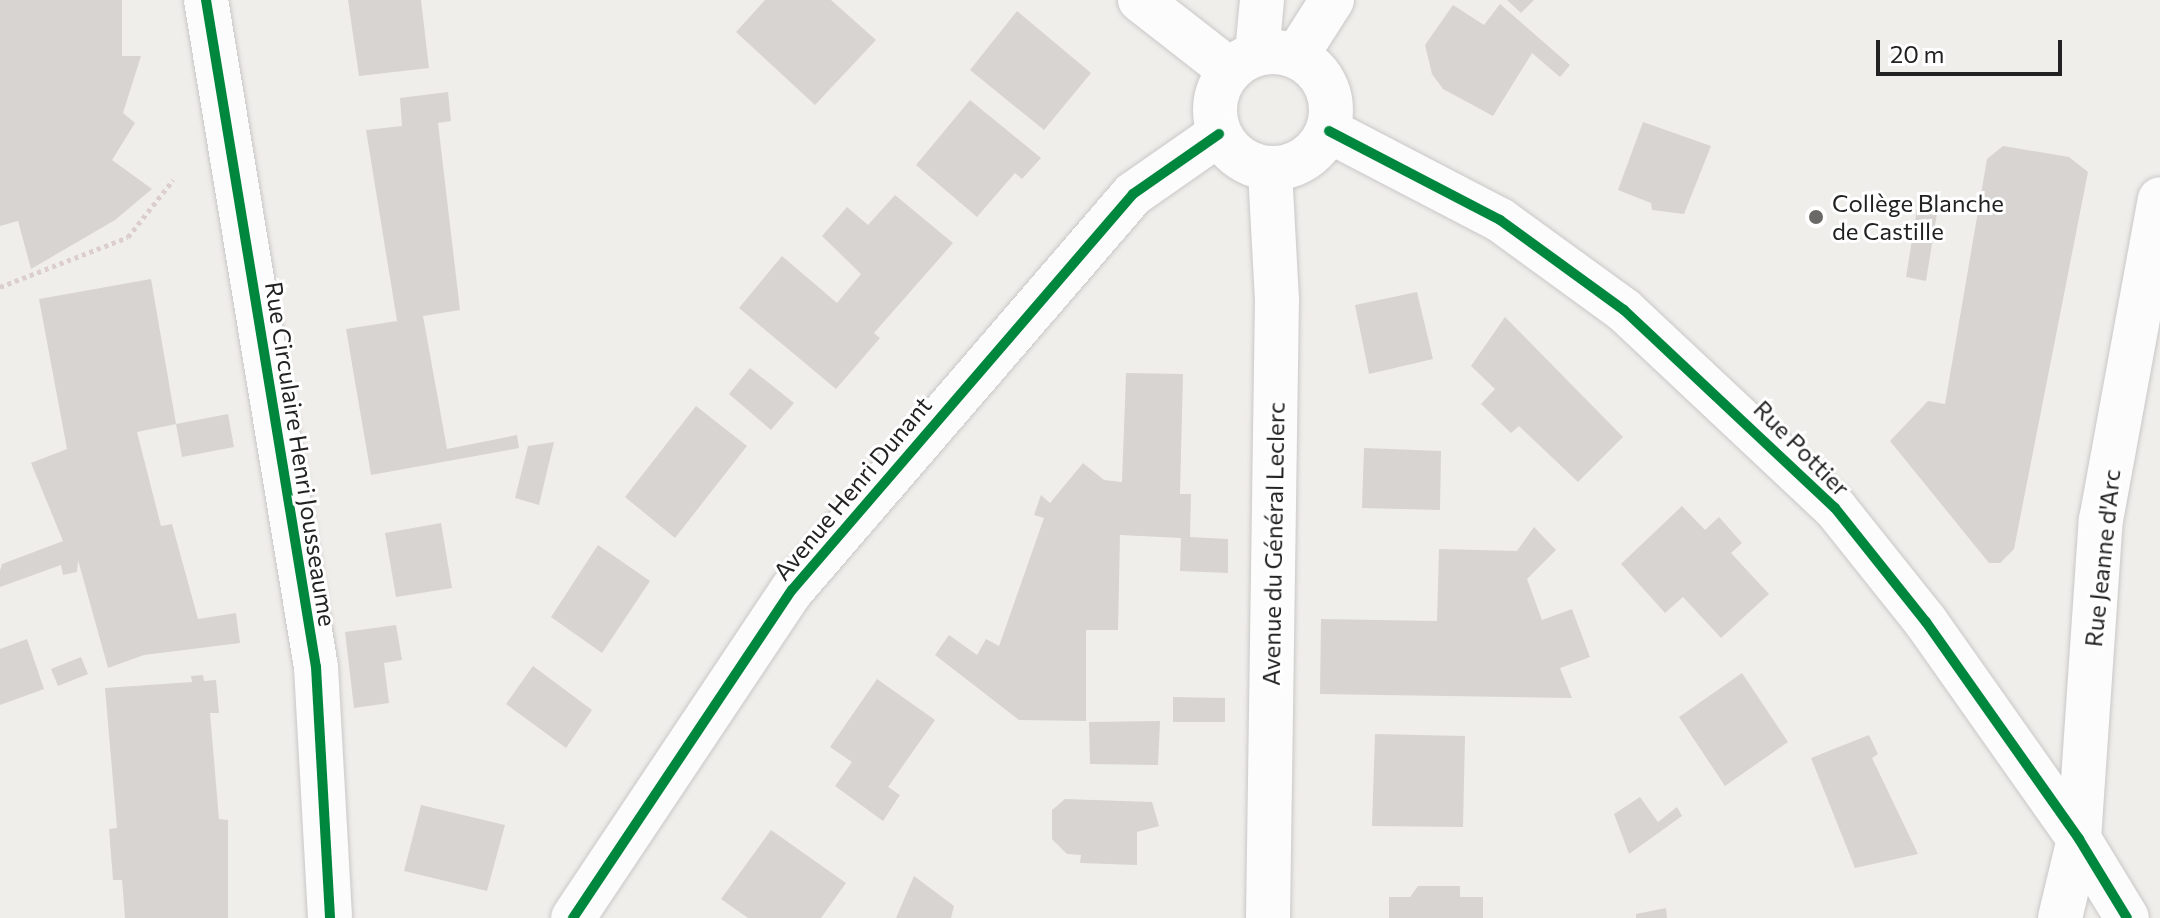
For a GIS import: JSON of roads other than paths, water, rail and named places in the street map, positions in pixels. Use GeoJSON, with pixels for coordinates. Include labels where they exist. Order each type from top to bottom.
{"type":"FeatureCollection","features":[{"type":"Feature","properties":{"kind":"street","name":"Rue Circulaire Henri Jousseaume"},"geometry":{"type":"LineString","coordinates":[[206,0],[316,667],[330,918]]}},
{"type":"Feature","properties":{"kind":"street"},"geometry":{"type":"LineString","coordinates":[[1140,0],[1261,59],[1320,73],[1332,101],[1329,131],[1305,159],[1270,169],[1240,159],[1219,134],[1218,89],[1261,59],[1332,0]]}},
{"type":"Feature","properties":{"kind":"street"},"geometry":{"type":"LineString","coordinates":[[1261,59],[1262,0]]}},
{"type":"Feature","properties":{"kind":"street","name":"Rue Pottier"},"geometry":{"type":"LineString","coordinates":[[1329,131],[1500,220],[1624,310],[1730,406],[1844,520],[1926,622],[2079,839],[2127,918]]}},
{"type":"Feature","properties":{"kind":"street","name":"Avenue Henri Dunant"},"geometry":{"type":"LineString","coordinates":[[573,918],[792,590],[1133,194],[1219,134]]}},
{"type":"Feature","properties":{"kind":"street","name":"Avenue du Général Leclerc"},"geometry":{"type":"LineString","coordinates":[[1268,918],[1277,300],[1270,169]]}},
{"type":"Feature","properties":{"kind":"street","name":"Rue Jeanne d'Arc"},"geometry":{"type":"LineString","coordinates":[[2060,918],[2079,839],[2101,520],[2160,199]]}},
{"type":"Feature","properties":{"kind":"place","name":"Collège Blanche de Castille"},"geometry":{"type":"Point","coordinates":[1816,217]}}]}
